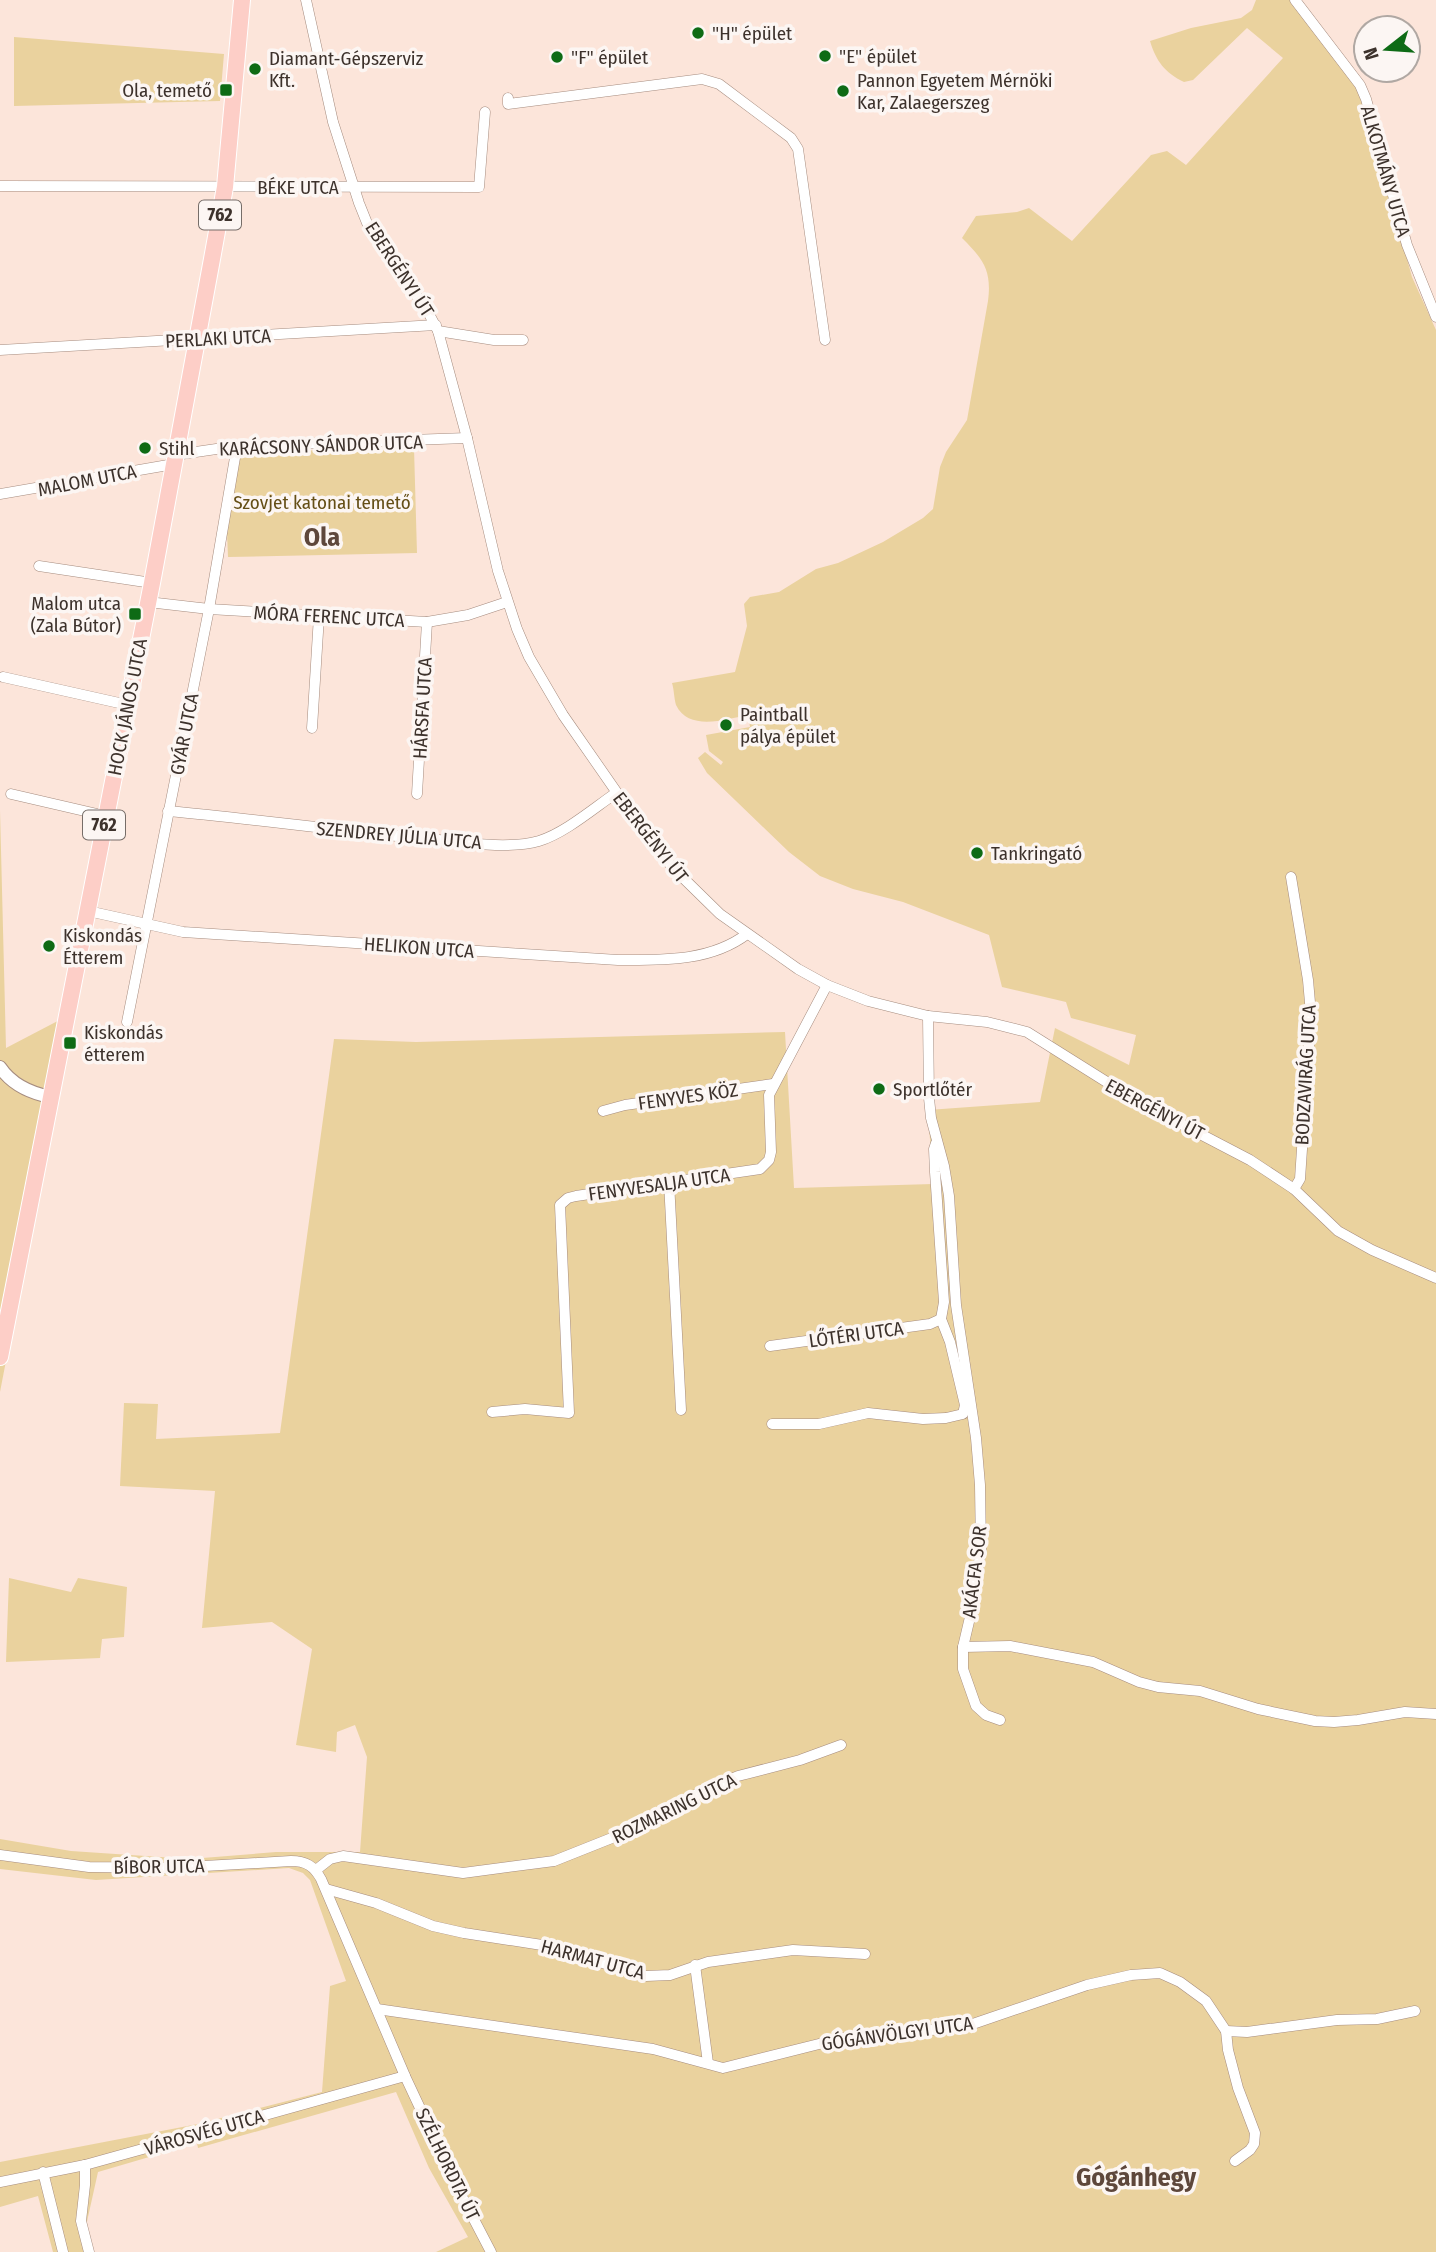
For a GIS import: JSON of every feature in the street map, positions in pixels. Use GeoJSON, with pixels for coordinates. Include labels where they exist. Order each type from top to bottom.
{"type":"FeatureCollection","features":[{"type":"Feature","properties":{"kind":"main road","name":"HOCK JÁNOS UTCA"},"geometry":{"type":"LineString","coordinates":[[0,1357],[152,583],[225,187],[242,0]]}},
{"type":"Feature","properties":{"kind":"street","name":"EBERGÉNYI ÚT"},"geometry":{"type":"LineString","coordinates":[[306,0],[332,122],[367,223],[437,328],[507,602],[529,657],[616,793],[674,869],[720,914],[798,969],[827,985],[868,1000],[928,1016],[987,1022],[1027,1032],[1137,1101],[1232,1150],[1294,1188],[1338,1231],[1372,1250],[1436,1278]]}},
{"type":"Feature","properties":{"kind":"street","name":"ALKOTMÁNY UTCA"},"geometry":{"type":"LineString","coordinates":[[1295,0],[1360,85],[1407,245],[1436,317]]}},
{"type":"Feature","properties":{"kind":"street"},"geometry":{"type":"LineString","coordinates":[[508,98],[508,104],[702,79],[719,84],[791,138],[798,149],[825,340]]}},
{"type":"Feature","properties":{"kind":"street","name":"BÉKE UTCA"},"geometry":{"type":"LineString","coordinates":[[0,186],[479,187],[485,112]]}},
{"type":"Feature","properties":{"kind":"street","name":"PERLAKI UTCA"},"geometry":{"type":"LineString","coordinates":[[0,349],[437,328],[494,340],[523,340]]}},
{"type":"Feature","properties":{"kind":"street","name":"KARÁCSONY SÁNDOR UTCA"},"geometry":{"type":"LineString","coordinates":[[175,459],[237,446],[467,438]]}},
{"type":"Feature","properties":{"kind":"street","name":"GYÁR UTCA"},"geometry":{"type":"LineString","coordinates":[[127,1021],[209,609],[237,446]]}},
{"type":"Feature","properties":{"kind":"street","name":"MALOM UTCA"},"geometry":{"type":"LineString","coordinates":[[0,494],[175,459]]}},
{"type":"Feature","properties":{"kind":"street"},"geometry":{"type":"LineString","coordinates":[[39,566],[152,583]]}},
{"type":"Feature","properties":{"kind":"street","name":"MÓRA FERENC UTCA"},"geometry":{"type":"LineString","coordinates":[[148,602],[209,609],[427,622],[468,615],[507,602]]}},
{"type":"Feature","properties":{"kind":"street"},"geometry":{"type":"LineString","coordinates":[[312,728],[319,616]]}},
{"type":"Feature","properties":{"kind":"street","name":"HÁRSFA UTCA"},"geometry":{"type":"LineString","coordinates":[[417,794],[427,622]]}},
{"type":"Feature","properties":{"kind":"street"},"geometry":{"type":"LineString","coordinates":[[3,677],[128,705]]}},
{"type":"Feature","properties":{"kind":"street","name":"SZENDREY JÚLIA UTCA"},"geometry":{"type":"LineString","coordinates":[[168,811],[336,831],[471,843],[525,843],[540,841],[555,834],[616,793]]}},
{"type":"Feature","properties":{"kind":"street"},"geometry":{"type":"LineString","coordinates":[[10,794],[106,816]]}},
{"type":"Feature","properties":{"kind":"street","name":"BODZAVIRÁG UTCA"},"geometry":{"type":"LineString","coordinates":[[1291,877],[1311,1014],[1300,1179],[1294,1188]]}},
{"type":"Feature","properties":{"kind":"street","name":"HELIKON UTCA"},"geometry":{"type":"LineString","coordinates":[[88,911],[183,932],[618,960],[669,959],[706,954],[736,942],[747,934]]}},
{"type":"Feature","properties":{"kind":"street","name":"FENYVESALJA UTCA"},"geometry":{"type":"LineString","coordinates":[[492,1412],[525,1409],[569,1413],[560,1205],[568,1198],[576,1196],[753,1171],[765,1165],[771,1152],[768,1103],[773,1084],[827,985]]}},
{"type":"Feature","properties":{"kind":"street","name":"AKÁCFA SOR"},"geometry":{"type":"LineString","coordinates":[[928,1016],[931,1118],[949,1196],[956,1306],[976,1438],[980,1485],[981,1550],[963,1647],[1010,1646],[1093,1662],[1139,1682],[1200,1691],[1258,1709],[1315,1721],[1358,1720],[1405,1712],[1436,1714]]}},
{"type":"Feature","properties":{"kind":"street"},"geometry":{"type":"LineString","coordinates":[[0,1067],[21,1087],[34,1094],[51,1097]]}},
{"type":"Feature","properties":{"kind":"street","name":"FENYVES KÖZ"},"geometry":{"type":"LineString","coordinates":[[603,1111],[625,1105],[773,1084]]}},
{"type":"Feature","properties":{"kind":"street"},"geometry":{"type":"LineString","coordinates":[[772,1423],[819,1424],[868,1413],[923,1419],[946,1418],[963,1413],[965,1405],[950,1342],[941,1319],[944,1302],[934,1149],[937,1140]]}},
{"type":"Feature","properties":{"kind":"street"},"geometry":{"type":"LineString","coordinates":[[669,1182],[681,1410]]}},
{"type":"Feature","properties":{"kind":"street","name":"LŐTÉRI UTCA"},"geometry":{"type":"LineString","coordinates":[[770,1346],[930,1324],[941,1319]]}},
{"type":"Feature","properties":{"kind":"street"},"geometry":{"type":"LineString","coordinates":[[963,1647],[963,1669],[976,1706],[986,1715],[1000,1720]]}},
{"type":"Feature","properties":{"kind":"street","name":"ROZMARING UTCA"},"geometry":{"type":"LineString","coordinates":[[316,1870],[330,1859],[343,1856],[463,1873],[554,1861],[657,1820],[700,1792],[738,1776],[800,1760],[841,1745]]}},
{"type":"Feature","properties":{"kind":"street","name":"BÍBOR UTCA"},"geometry":{"type":"LineString","coordinates":[[0,1854],[89,1867],[170,1868],[291,1861],[306,1863],[316,1870]]}},
{"type":"Feature","properties":{"kind":"street"},"geometry":{"type":"LineString","coordinates":[[316,1870],[405,2076]]}},
{"type":"Feature","properties":{"kind":"street","name":"HARMAT UTCA"},"geometry":{"type":"LineString","coordinates":[[326,1889],[376,1903],[433,1926],[542,1945],[646,1976],[670,1975],[695,1965],[793,1950],[866,1954]]}},
{"type":"Feature","properties":{"kind":"street"},"geometry":{"type":"LineString","coordinates":[[695,1965],[708,2063]]}},
{"type":"Feature","properties":{"kind":"street","name":"GÓGÁNVÖLGYI UTCA"},"geometry":{"type":"LineString","coordinates":[[377,2009],[653,2049],[723,2068],[843,2038],[964,2027],[1087,1985],[1146,1973],[1160,1973],[1197,1993],[1214,2010],[1226,2031],[1238,2088],[1255,2133],[1254,2144],[1250,2150],[1235,2161]]}},
{"type":"Feature","properties":{"kind":"street"},"geometry":{"type":"LineString","coordinates":[[1226,2031],[1247,2032],[1337,2020],[1377,2020],[1415,2011]]}},
{"type":"Feature","properties":{"kind":"street","name":"VÁROSVÉG UTCA"},"geometry":{"type":"LineString","coordinates":[[0,2182],[85,2165],[405,2076]]}},
{"type":"Feature","properties":{"kind":"street","name":"SZÉLHORDTA ÚT"},"geometry":{"type":"LineString","coordinates":[[405,2076],[491,2252]]}},
{"type":"Feature","properties":{"kind":"street"},"geometry":{"type":"LineString","coordinates":[[85,2165],[81,2221],[89,2252]]}},
{"type":"Feature","properties":{"kind":"street"},"geometry":{"type":"LineString","coordinates":[[43,2172],[63,2252]]}},
{"type":"Feature","properties":{"kind":"green space"},"geometry":{"type":"Polygon","coordinates":[[[1256,0],[1291,0],[1361,93],[1412,277],[1436,330],[1436,2252],[436,2252],[468,2237],[429,2168],[396,2092],[198,2148],[197,2143],[98,2172],[86,2226],[94,2252],[53,2252],[38,2196],[0,2207],[0,2162],[198,2124],[322,2092],[330,1986],[346,1981],[310,1880],[303,1873],[289,1868],[96,1880],[0,1869],[0,1839],[71,1851],[190,1859],[276,1852],[360,1852],[367,1757],[355,1725],[337,1732],[336,1752],[296,1745],[312,1649],[272,1622],[202,1628],[215,1491],[120,1486],[124,1403],[158,1404],[156,1439],[280,1433],[334,1039],[416,1042],[785,1032],[794,1188],[933,1184],[928,1110],[1040,1102],[1055,1028],[1129,1065],[1136,1035],[1071,1018],[1066,1002],[1002,987],[989,935],[903,902],[853,889],[820,876],[789,852],[707,773],[698,758],[705,752],[721,765],[723,762],[709,751],[706,735],[750,727],[748,715],[709,722],[690,719],[676,705],[672,683],[735,672],[747,626],[744,604],[750,597],[779,592],[816,569],[838,563],[883,542],[933,509],[940,467],[946,452],[967,420],[988,301],[987,273],[975,252],[962,238],[976,216],[1017,212],[1029,208],[1072,241],[1151,155],[1167,151],[1186,165],[1283,58],[1247,28],[1193,80],[1184,82],[1162,66],[1150,41],[1191,28],[1241,18],[1252,10],[1256,0]]]}},
{"type":"Feature","properties":{"kind":"green space"},"geometry":{"type":"Polygon","coordinates":[[[14,37],[224,54],[220,101],[14,106],[14,37]]]}},
{"type":"Feature","properties":{"kind":"green space","name":"Szovjet katonai temető"},"geometry":{"type":"Polygon","coordinates":[[[414,448],[417,553],[228,557],[227,533],[241,452],[414,448]]]}},
{"type":"Feature","properties":{"kind":"green space"},"geometry":{"type":"Polygon","coordinates":[[[0,810],[6,1048],[73,1013],[0,1392],[0,810]]]}},
{"type":"Feature","properties":{"kind":"green space"},"geometry":{"type":"Polygon","coordinates":[[[9,1578],[71,1592],[78,1578],[127,1587],[124,1637],[102,1639],[100,1658],[6,1662],[9,1578]]]}},
{"type":"Feature","properties":{"kind":"place","name":"\"H\" épület"},"geometry":{"type":"Point","coordinates":[698,33]}},
{"type":"Feature","properties":{"kind":"place","name":"\"E\" épület"},"geometry":{"type":"Point","coordinates":[825,56]}},
{"type":"Feature","properties":{"kind":"place","name":"\"F\" épület"},"geometry":{"type":"Point","coordinates":[557,57]}},
{"type":"Feature","properties":{"kind":"place","name":"Diamant-Gépszerviz Kft."},"geometry":{"type":"Point","coordinates":[255,69]}},
{"type":"Feature","properties":{"kind":"place","name":"Ola, temető"},"geometry":{"type":"Point","coordinates":[226,90]}},
{"type":"Feature","properties":{"kind":"place","name":"Pannon Egyetem Mérnöki Kar, Zalaegerszeg"},"geometry":{"type":"Point","coordinates":[843,91]}},
{"type":"Feature","properties":{"kind":"place","name":"Stihl"},"geometry":{"type":"Point","coordinates":[145,448]}},
{"type":"Feature","properties":{"kind":"place","name":"Malom utca (Zala Bútor)"},"geometry":{"type":"Point","coordinates":[135,614]}},
{"type":"Feature","properties":{"kind":"place","name":"Paintball pálya épület"},"geometry":{"type":"Point","coordinates":[726,725]}},
{"type":"Feature","properties":{"kind":"place","name":"Tankringató"},"geometry":{"type":"Point","coordinates":[977,853]}},
{"type":"Feature","properties":{"kind":"place","name":"Kiskondás Étterem"},"geometry":{"type":"Point","coordinates":[49,946]}},
{"type":"Feature","properties":{"kind":"place","name":"Kiskondás étterem"},"geometry":{"type":"Point","coordinates":[70,1043]}},
{"type":"Feature","properties":{"kind":"place","name":"Sportlőtér"},"geometry":{"type":"Point","coordinates":[879,1089]}},
{"type":"Feature","properties":{"kind":"district","name":"Ola"},"geometry":{"type":"Point","coordinates":[322,537]}},
{"type":"Feature","properties":{"kind":"district","name":"Gógánhegy"},"geometry":{"type":"Point","coordinates":[1136,2177]}}]}
